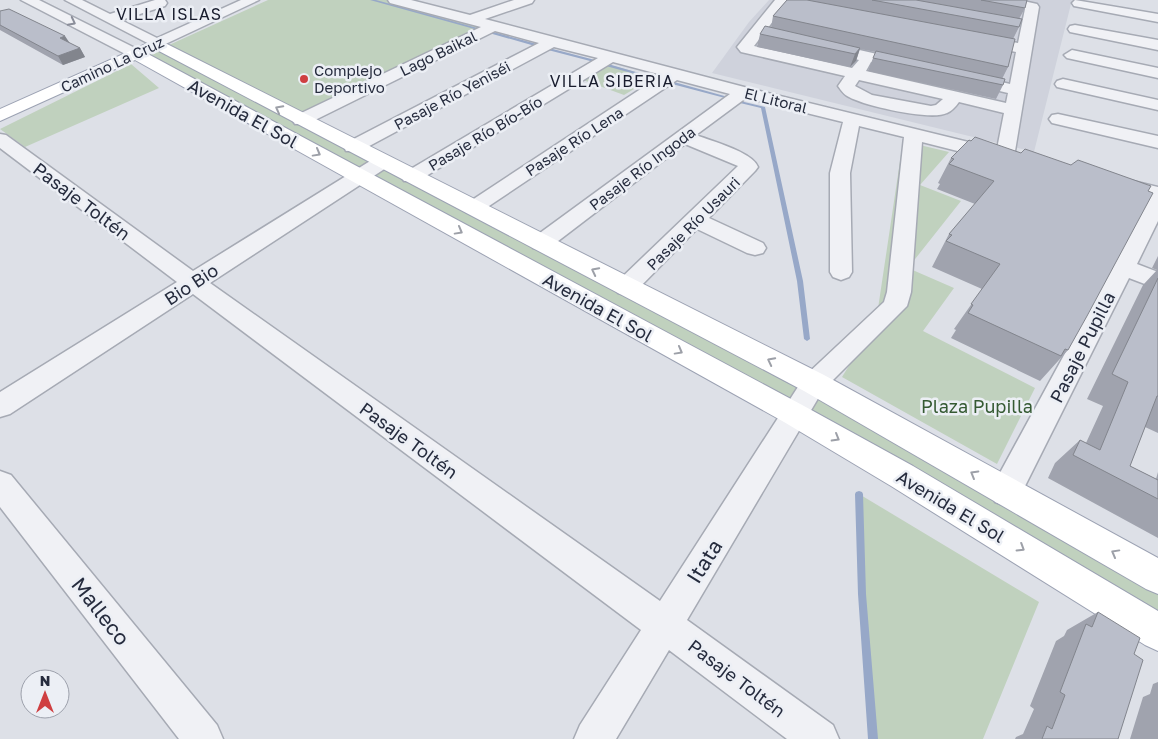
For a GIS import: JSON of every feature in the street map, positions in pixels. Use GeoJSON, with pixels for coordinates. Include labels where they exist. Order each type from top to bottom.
{"type":"FeatureCollection","features":[{"type":"Feature","properties":{"kind":"main road","name":"Camino La Cruz"},"geometry":{"type":"LineString","coordinates":[[0,116],[157,44]]}},
{"type":"Feature","properties":{"kind":"main road","name":"Avenida El Sol"},"geometry":{"type":"LineString","coordinates":[[157,44],[300,120],[814,383],[1158,577]]}},
{"type":"Feature","properties":{"kind":"main road","name":"Avenida El Sol"},"geometry":{"type":"LineString","coordinates":[[136,54],[794,414],[902,476],[1158,632]]}},
{"type":"Feature","properties":{"kind":"street"},"geometry":{"type":"LineString","coordinates":[[79,3],[106,0]]}},
{"type":"Feature","properties":{"kind":"street","name":"Camino La Cruz"},"geometry":{"type":"LineString","coordinates":[[157,44],[252,0]]}},
{"type":"Feature","properties":{"kind":"street","name":"El Litoral"},"geometry":{"type":"LineString","coordinates":[[395,0],[426,5],[470,20],[609,58],[1024,162]]}},
{"type":"Feature","properties":{"kind":"street"},"geometry":{"type":"LineString","coordinates":[[426,5],[457,0]]}},
{"type":"Feature","properties":{"kind":"street"},"geometry":{"type":"LineString","coordinates":[[470,20],[527,0]]}},
{"type":"Feature","properties":{"kind":"street"},"geometry":{"type":"LineString","coordinates":[[1000,0],[1032,7],[1023,27],[1024,49],[1016,90],[1015,110],[1005,157]]}},
{"type":"Feature","properties":{"kind":"street","name":"Avenida El Sol"},"geometry":{"type":"LineString","coordinates":[[34,1],[136,54]]}},
{"type":"Feature","properties":{"kind":"street"},"geometry":{"type":"LineString","coordinates":[[110,19],[160,2]]}},
{"type":"Feature","properties":{"kind":"street"},"geometry":{"type":"LineString","coordinates":[[834,12],[783,2],[745,47],[746,49],[1015,110]]}},
{"type":"Feature","properties":{"kind":"street","name":"Avenida El Sol"},"geometry":{"type":"LineString","coordinates":[[79,3],[157,44]]}},
{"type":"Feature","properties":{"kind":"street"},"geometry":{"type":"LineString","coordinates":[[1079,3],[1158,18]]}},
{"type":"Feature","properties":{"kind":"street","name":"Lago Baikal"},"geometry":{"type":"LineString","coordinates":[[300,120],[494,26]]}},
{"type":"Feature","properties":{"kind":"street"},"geometry":{"type":"LineString","coordinates":[[1075,28],[1158,44]]}},
{"type":"Feature","properties":{"kind":"street"},"geometry":{"type":"LineString","coordinates":[[756,32],[775,36]]}},
{"type":"Feature","properties":{"kind":"street"},"geometry":{"type":"LineString","coordinates":[[966,38],[1024,49]]}},
{"type":"Feature","properties":{"kind":"street"},"geometry":{"type":"LineString","coordinates":[[879,40],[846,86],[853,93],[868,99],[931,111],[942,109],[956,96]]}},
{"type":"Feature","properties":{"kind":"street","name":"Pasaje Río Yeniséi"},"geometry":{"type":"LineString","coordinates":[[353,147],[551,42]]}},
{"type":"Feature","properties":{"kind":"street"},"geometry":{"type":"LineString","coordinates":[[812,44],[924,69]]}},
{"type":"Feature","properties":{"kind":"street"},"geometry":{"type":"LineString","coordinates":[[1072,55],[1158,73]]}},
{"type":"Feature","properties":{"kind":"street","name":"Pasaje Río Bío-Bío"},"geometry":{"type":"LineString","coordinates":[[411,177],[609,58]]}},
{"type":"Feature","properties":{"kind":"street","name":"Pasaje Río Lena"},"geometry":{"type":"LineString","coordinates":[[473,208],[675,74]]}},
{"type":"Feature","properties":{"kind":"street"},"geometry":{"type":"LineString","coordinates":[[951,75],[1016,90]]}},
{"type":"Feature","properties":{"kind":"street"},"geometry":{"type":"LineString","coordinates":[[1063,84],[1158,105]]}},
{"type":"Feature","properties":{"kind":"street","name":"Pasaje Río Ingoda"},"geometry":{"type":"LineString","coordinates":[[541,243],[743,92]]}},
{"type":"Feature","properties":{"kind":"street"},"geometry":{"type":"LineString","coordinates":[[841,272],[840,172],[852,119]]}},
{"type":"Feature","properties":{"kind":"street"},"geometry":{"type":"LineString","coordinates":[[1058,119],[1158,142]]}},
{"type":"Feature","properties":{"kind":"street","name":"Itata"},"geometry":{"type":"LineString","coordinates":[[594,739],[814,383],[895,306],[899,292],[913,134]]}},
{"type":"Feature","properties":{"kind":"street","name":"Pasaje Río Usauri"},"geometry":{"type":"LineString","coordinates":[[626,286],[696,220],[748,167],[747,163],[741,159],[684,136]]}},
{"type":"Feature","properties":{"kind":"street","name":"Pasaje Toltén"},"geometry":{"type":"LineString","coordinates":[[0,140],[192,284],[664,624],[819,739]]}},
{"type":"Feature","properties":{"kind":"street","name":"Bio Bio"},"geometry":{"type":"LineString","coordinates":[[0,406],[382,162]]}},
{"type":"Feature","properties":{"kind":"street"},"geometry":{"type":"LineString","coordinates":[[1091,177],[1158,193]]}},
{"type":"Feature","properties":{"kind":"street","name":"Pasaje Pupilla"},"geometry":{"type":"LineString","coordinates":[[1006,492],[1124,267],[1152,228],[1158,201]]}},
{"type":"Feature","properties":{"kind":"street"},"geometry":{"type":"LineString","coordinates":[[696,220],[755,248]]}},
{"type":"Feature","properties":{"kind":"street"},"geometry":{"type":"LineString","coordinates":[[1124,267],[1158,281]]}},
{"type":"Feature","properties":{"kind":"street","name":"Malleco"},"geometry":{"type":"LineString","coordinates":[[0,484],[203,739]]}},
{"type":"Feature","properties":{"kind":"shaded area"},"geometry":{"type":"Polygon","coordinates":[[[769,0],[1072,0],[1034,152],[712,73],[749,22],[769,0]]]}},
{"type":"Feature","properties":{"kind":"green space","name":"Complejo Deportivo"},"geometry":{"type":"Polygon","coordinates":[[[268,0],[386,0],[486,25],[301,114],[169,45],[268,0]]]}},
{"type":"Feature","properties":{"kind":"green space"},"geometry":{"type":"Polygon","coordinates":[[[156,50],[406,179],[1158,578],[1158,620],[144,55],[156,50]]]}},
{"type":"Feature","properties":{"kind":"green space"},"geometry":{"type":"Polygon","coordinates":[[[131,64],[159,88],[25,147],[0,129],[131,64]]]}},
{"type":"Feature","properties":{"kind":"green space"},"geometry":{"type":"Polygon","coordinates":[[[610,65],[654,77],[624,95],[583,80],[610,65]]]}},
{"type":"Feature","properties":{"kind":"green space","name":"Plaza Pupilla"},"geometry":{"type":"Polygon","coordinates":[[[903,141],[949,152],[920,185],[961,201],[908,268],[954,288],[923,331],[1035,388],[997,464],[842,377],[876,322],[903,141]]]}},
{"type":"Feature","properties":{"kind":"green space"},"geometry":{"type":"Polygon","coordinates":[[[859,494],[1039,602],[983,739],[873,739],[862,594],[859,494]]]}},
{"type":"Feature","properties":{"kind":"building"},"geometry":{"type":"Polygon","coordinates":[[[787,0],[807,0],[1015,39],[1008,67],[773,16],[787,0]]]}},
{"type":"Feature","properties":{"kind":"building"},"geometry":{"type":"Polygon","coordinates":[[[872,0],[916,0],[1022,19],[1019,27],[872,0]]]}},
{"type":"Feature","properties":{"kind":"building"},"geometry":{"type":"Polygon","coordinates":[[[981,0],[1027,0],[1025,8],[981,0]]]}},
{"type":"Feature","properties":{"kind":"building"},"geometry":{"type":"Polygon","coordinates":[[[9,9],[65,36],[60,38],[80,48],[58,56],[0,25],[0,11],[9,9]]]}},
{"type":"Feature","properties":{"kind":"building"},"geometry":{"type":"Polygon","coordinates":[[[765,26],[860,48],[855,54],[760,34],[765,26]]]}},
{"type":"Feature","properties":{"kind":"building"},"geometry":{"type":"Polygon","coordinates":[[[876,51],[1005,79],[1003,85],[873,58],[876,51]]]}},
{"type":"Feature","properties":{"kind":"building"},"geometry":{"type":"Polygon","coordinates":[[[975,137],[1021,153],[1025,149],[1071,165],[1078,160],[1151,186],[1148,191],[1153,193],[1068,350],[1065,349],[1061,356],[968,313],[973,305],[971,304],[1000,264],[946,241],[952,235],[949,234],[994,181],[949,164],[954,159],[951,158],[969,140],[971,141],[975,137]]]}},
{"type":"Feature","properties":{"kind":"building"},"geometry":{"type":"Polygon","coordinates":[[[1158,278],[1158,396],[1130,466],[1158,480],[1158,499],[1073,455],[1080,440],[1100,450],[1128,382],[1112,374],[1158,278]]]}},
{"type":"Feature","properties":{"kind":"building"},"geometry":{"type":"Polygon","coordinates":[[[1098,612],[1140,638],[1134,654],[1143,660],[1118,739],[1042,739],[1047,726],[1052,729],[1065,695],[1060,692],[1086,624],[1092,627],[1098,612]]]}},
{"type":"Feature","properties":{"kind":"waterway"},"geometry":{"type":"LineString","coordinates":[[372,0],[479,29]]}},
{"type":"Feature","properties":{"kind":"waterway"},"geometry":{"type":"LineString","coordinates":[[490,32],[536,45]]}},
{"type":"Feature","properties":{"kind":"waterway"},"geometry":{"type":"LineString","coordinates":[[549,49],[594,61]]}},
{"type":"Feature","properties":{"kind":"waterway"},"geometry":{"type":"LineString","coordinates":[[607,65],[658,79]]}},
{"type":"Feature","properties":{"kind":"waterway"},"geometry":{"type":"LineString","coordinates":[[673,83],[726,97]]}},
{"type":"Feature","properties":{"kind":"waterway"},"geometry":{"type":"LineString","coordinates":[[741,102],[763,107],[800,281],[807,339]]}},
{"type":"Feature","properties":{"kind":"waterway"},"geometry":{"type":"LineString","coordinates":[[859,494],[862,594],[873,739]]}},
{"type":"Feature","properties":{"kind":"place","name":"Complejo Deportivo"},"geometry":{"type":"Point","coordinates":[304,79]}},
{"type":"Feature","properties":{"kind":"district","name":"VILLA ISLAS"},"geometry":{"type":"Point","coordinates":[169,14]}},
{"type":"Feature","properties":{"kind":"district","name":"VILLA SIBERIA"},"geometry":{"type":"Point","coordinates":[612,81]}}]}
